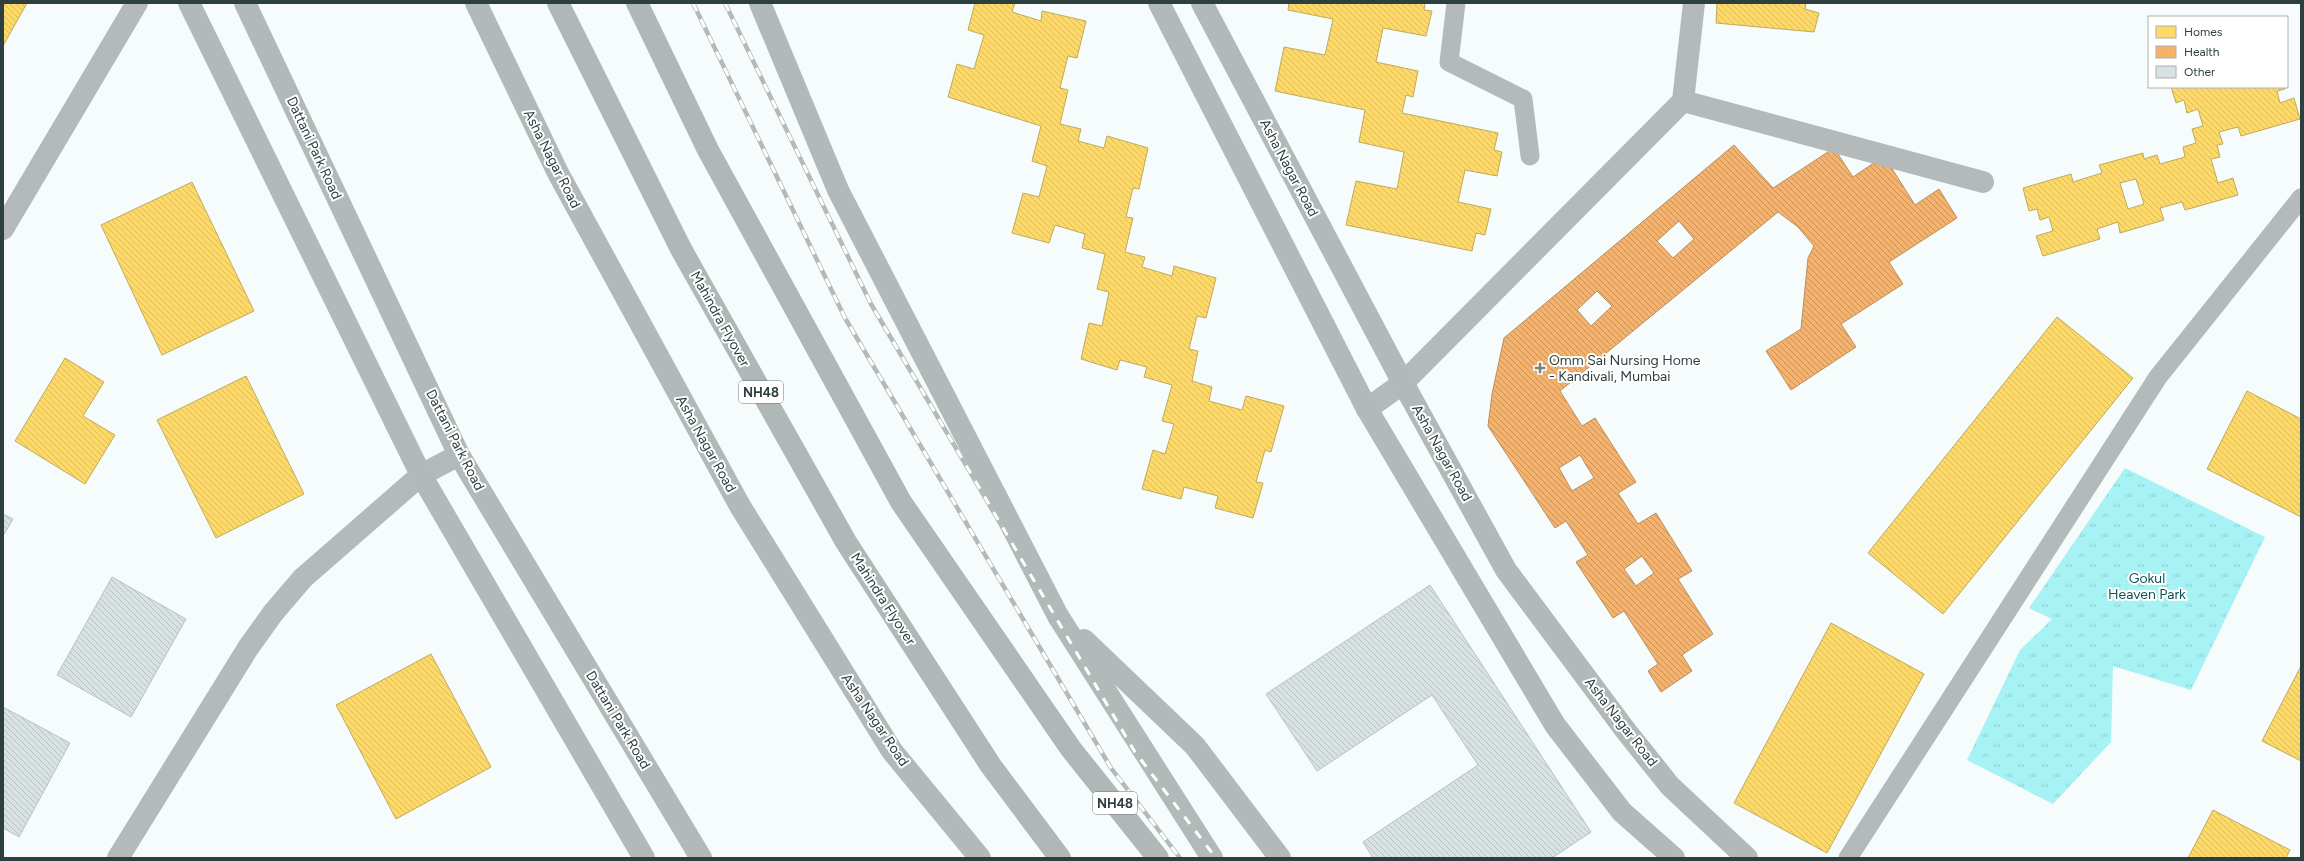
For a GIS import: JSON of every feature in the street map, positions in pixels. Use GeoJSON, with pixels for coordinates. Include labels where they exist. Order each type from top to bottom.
{"type":"FeatureCollection","features":[{"type":"Feature","properties":{"kind":"highway","name":"Mahindra Flyover"},"geometry":{"type":"LineString","coordinates":[[558,3],[680,249],[846,542],[992,766],[1060,858]]}},
{"type":"Feature","properties":{"kind":"highway","name":"NH48"},"geometry":{"type":"LineString","coordinates":[[637,3],[708,150],[900,502],[1072,749],[1158,858]]}},
{"type":"Feature","properties":{"kind":"street"},"geometry":{"type":"LineString","coordinates":[[3,228],[136,3]]}},
{"type":"Feature","properties":{"kind":"street"},"geometry":{"type":"LineString","coordinates":[[188,3],[421,475],[644,858]]}},
{"type":"Feature","properties":{"kind":"street","name":"Dattani Park Road"},"geometry":{"type":"LineString","coordinates":[[245,3],[459,454],[701,858]]}},
{"type":"Feature","properties":{"kind":"street","name":"Asha Nagar Road"},"geometry":{"type":"LineString","coordinates":[[476,3],[558,173],[740,506],[892,751],[980,858]]}},
{"type":"Feature","properties":{"kind":"street"},"geometry":{"type":"LineString","coordinates":[[760,3],[838,190],[1058,616],[1212,858]]}},
{"type":"Feature","properties":{"kind":"street"},"geometry":{"type":"LineString","coordinates":[[1158,3],[1367,409],[1555,725],[1622,812],[1674,858]]}},
{"type":"Feature","properties":{"kind":"street","name":"Asha Nagar Road"},"geometry":{"type":"LineString","coordinates":[[1202,3],[1403,383],[1506,570],[1626,731],[1670,786],[1747,858]]}},
{"type":"Feature","properties":{"kind":"street"},"geometry":{"type":"LineString","coordinates":[[1367,409],[1403,383],[1683,101],[1694,3]]}},
{"type":"Feature","properties":{"kind":"street"},"geometry":{"type":"LineString","coordinates":[[1683,101],[1983,182]]}},
{"type":"Feature","properties":{"kind":"street"},"geometry":{"type":"LineString","coordinates":[[118,858],[248,648],[273,613],[303,578],[421,475],[459,454]]}},
{"type":"Feature","properties":{"kind":"street"},"geometry":{"type":"LineString","coordinates":[[1058,616],[1194,746],[1280,858]]}},
{"type":"Feature","properties":{"kind":"lane"},"geometry":{"type":"LineString","coordinates":[[1456,3],[1449,62],[1523,99],[1530,156]]}},
{"type":"Feature","properties":{"kind":"lane"},"geometry":{"type":"LineString","coordinates":[[1848,858],[2158,377],[2301,198]]}},
{"type":"Feature","properties":{"kind":"green space","name":"Gokul Heaven Park"},"geometry":{"type":"Polygon","coordinates":[[[2125,468],[2265,537],[2191,690],[2113,666],[2111,742],[2053,804],[1967,760],[2020,650],[2052,619],[2029,608],[2125,468]]]}},
{"type":"Feature","properties":{"kind":"building: Homes"},"geometry":{"type":"Polygon","coordinates":[[[3,3],[27,3],[3,46],[3,3]]]}},
{"type":"Feature","properties":{"kind":"building: Homes"},"geometry":{"type":"Polygon","coordinates":[[[975,3],[1015,3],[1012,12],[1041,21],[1042,11],[1086,21],[1077,58],[1068,56],[1060,88],[1068,90],[1060,124],[1081,129],[1078,141],[1104,148],[1107,136],[1148,148],[1139,189],[1133,188],[1126,217],[1133,218],[1125,252],[1145,257],[1142,267],[1172,276],[1174,266],[1216,278],[1206,318],[1197,316],[1189,349],[1198,351],[1192,381],[1212,387],[1209,401],[1242,410],[1246,396],[1284,406],[1271,452],[1265,450],[1256,482],[1263,483],[1253,518],[1215,508],[1218,496],[1184,487],[1181,499],[1142,489],[1153,450],[1165,454],[1174,424],[1162,421],[1172,385],[1144,377],[1147,367],[1120,360],[1117,370],[1081,359],[1089,323],[1102,326],[1109,292],[1097,289],[1105,254],[1082,248],[1085,234],[1055,225],[1049,243],[1012,233],[1023,193],[1039,197],[1047,166],[1032,161],[1041,126],[948,97],[957,64],[974,69],[984,35],[968,30],[975,3]]]}},
{"type":"Feature","properties":{"kind":"building: Homes"},"geometry":{"type":"Polygon","coordinates":[[[1289,3],[1425,3],[1424,10],[1432,11],[1426,36],[1383,28],[1376,62],[1418,71],[1413,97],[1406,95],[1402,113],[1498,133],[1494,150],[1502,152],[1497,176],[1465,170],[1458,202],[1491,209],[1485,235],[1476,233],[1472,251],[1346,225],[1356,181],[1397,189],[1404,152],[1359,142],[1365,110],[1275,91],[1284,47],[1325,55],[1333,19],[1288,10],[1289,3]]]}},
{"type":"Feature","properties":{"kind":"building: Homes"},"geometry":{"type":"Polygon","coordinates":[[[1717,3],[1806,3],[1805,9],[1819,13],[1814,32],[1716,23],[1717,3]]]}},
{"type":"Feature","properties":{"kind":"building: Homes"},"geometry":{"type":"Polygon","coordinates":[[[2171,88],[2284,88],[2277,91],[2280,103],[2294,98],[2300,119],[2241,136],[2238,127],[2219,132],[2223,144],[2217,145],[2220,157],[2211,159],[2218,183],[2233,178],[2238,195],[2185,210],[2182,202],[2160,208],[2164,220],[2120,233],[2118,222],[2097,229],[2100,239],[2043,256],[2036,236],[2053,231],[2049,217],[2040,220],[2037,209],[2029,211],[2023,188],[2071,174],[2073,182],[2102,173],[2099,165],[2143,153],[2144,159],[2157,155],[2160,164],[2185,157],[2183,147],[2196,143],[2192,129],[2203,126],[2198,109],[2187,113],[2184,100],[2176,103],[2171,88]],[[2136,179],[2120,183],[2128,209],[2144,204],[2136,179]]]}},
{"type":"Feature","properties":{"kind":"building: Homes"},"geometry":{"type":"Polygon","coordinates":[[[192,182],[254,311],[162,355],[101,225],[192,182]]]}},
{"type":"Feature","properties":{"kind":"building: Homes"},"geometry":{"type":"Polygon","coordinates":[[[2057,317],[2133,378],[1943,614],[1868,553],[2057,317]]]}},
{"type":"Feature","properties":{"kind":"building: Homes"},"geometry":{"type":"Polygon","coordinates":[[[65,358],[104,382],[83,416],[115,435],[85,484],[15,441],[65,358]]]}},
{"type":"Feature","properties":{"kind":"building: Homes"},"geometry":{"type":"Polygon","coordinates":[[[246,376],[304,494],[216,538],[157,420],[246,376]]]}},
{"type":"Feature","properties":{"kind":"building: Homes"},"geometry":{"type":"Polygon","coordinates":[[[2247,391],[2301,419],[2301,517],[2207,469],[2247,391]]]}},
{"type":"Feature","properties":{"kind":"building: Homes"},"geometry":{"type":"Polygon","coordinates":[[[1831,623],[1924,674],[1827,853],[1734,803],[1831,623]]]}},
{"type":"Feature","properties":{"kind":"building: Homes"},"geometry":{"type":"Polygon","coordinates":[[[431,654],[491,767],[396,819],[336,705],[431,654]]]}},
{"type":"Feature","properties":{"kind":"building: Homes"},"geometry":{"type":"Polygon","coordinates":[[[2301,666],[2301,761],[2262,741],[2301,666]]]}},
{"type":"Feature","properties":{"kind":"building: Homes"},"geometry":{"type":"Polygon","coordinates":[[[2213,810],[2290,850],[2286,858],[2188,858],[2213,810]]]}},
{"type":"Feature","properties":{"kind":"building: Health"},"geometry":{"type":"Polygon","coordinates":[[[1734,145],[1773,188],[1834,148],[1853,177],[1884,156],[1915,205],[1939,189],[1957,218],[1889,262],[1903,284],[1841,324],[1856,347],[1791,390],[1766,351],[1801,329],[1808,258],[1814,246],[1798,227],[1778,212],[1560,391],[1582,426],[1595,418],[1636,482],[1618,493],[1638,524],[1656,513],[1692,571],[1678,579],[1713,634],[1682,655],[1692,671],[1661,692],[1648,671],[1658,664],[1624,611],[1613,618],[1576,562],[1588,555],[1566,521],[1555,528],[1488,426],[1492,394],[1504,338],[1734,145]],[[1679,221],[1657,241],[1673,258],[1694,239],[1679,221]],[[1597,291],[1577,310],[1591,326],[1612,306],[1597,291]],[[1580,455],[1559,468],[1572,491],[1594,478],[1580,455]],[[1642,556],[1624,569],[1636,586],[1654,573],[1642,556]]]}},
{"type":"Feature","properties":{"kind":"building: Other"},"geometry":{"type":"Polygon","coordinates":[[[3,514],[13,519],[3,536],[3,514]]]}},
{"type":"Feature","properties":{"kind":"building: Other"},"geometry":{"type":"Polygon","coordinates":[[[112,577],[186,619],[131,717],[57,675],[112,577]]]}},
{"type":"Feature","properties":{"kind":"building: Other"},"geometry":{"type":"Polygon","coordinates":[[[1430,585],[1591,832],[1552,858],[1373,858],[1363,842],[1478,765],[1432,695],[1317,771],[1266,694],[1430,585]]]}},
{"type":"Feature","properties":{"kind":"building: Other"},"geometry":{"type":"Polygon","coordinates":[[[3,707],[70,743],[19,837],[3,828],[3,707]]]}},
{"type":"Feature","properties":{"kind":"railway"},"geometry":{"type":"LineString","coordinates":[[693,3],[845,318],[1111,768],[1180,858]]}},
{"type":"Feature","properties":{"kind":"railway"},"geometry":{"type":"LineString","coordinates":[[725,3],[871,304],[1135,752],[1216,858]]}},
{"type":"Feature","properties":{"kind":"place","name":"Omm Sai Nursing Home - Kandivali, Mumbai"},"geometry":{"type":"Point","coordinates":[1540,368]}}]}
